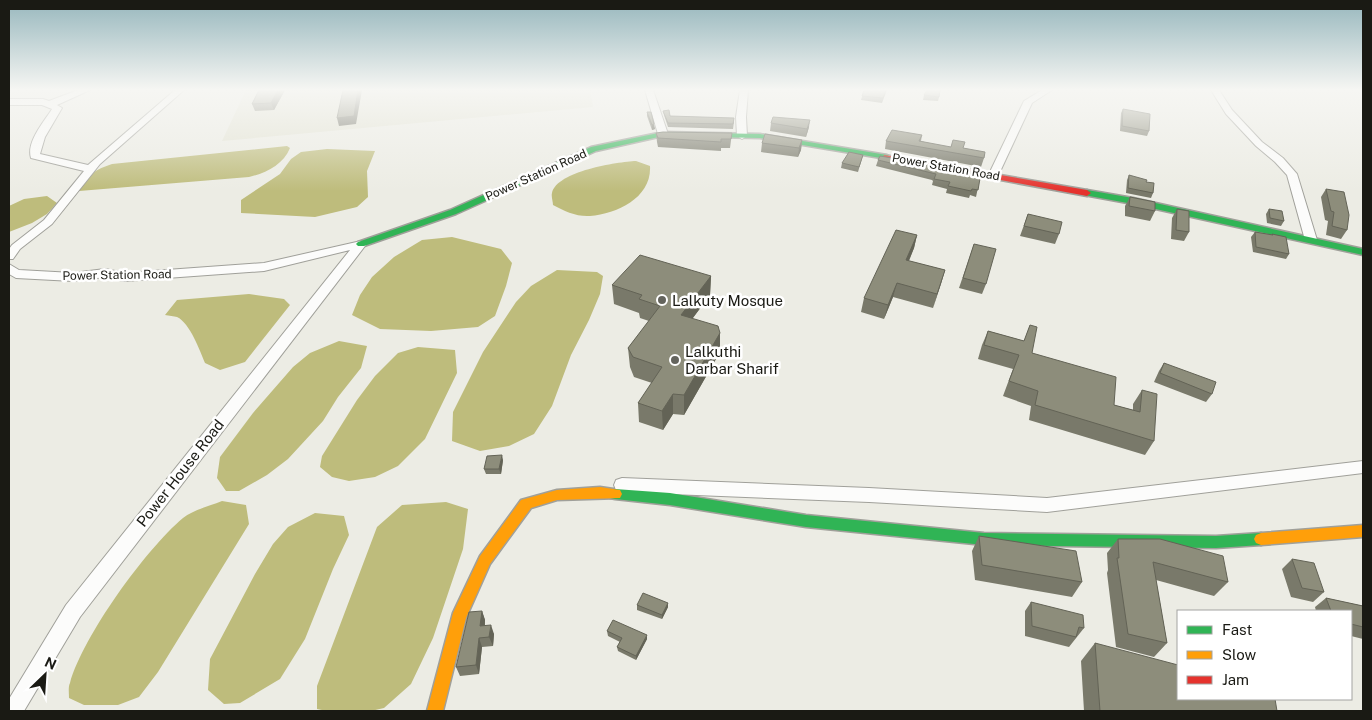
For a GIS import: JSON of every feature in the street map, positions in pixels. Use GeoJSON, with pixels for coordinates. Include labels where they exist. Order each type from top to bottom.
{"type":"FeatureCollection","features":[{"type":"Feature","properties":{"kind":"main road","name":"Power Station Road"},"geometry":{"type":"LineString","coordinates":[[361,244],[453,212],[594,149],[663,134],[760,136],[872,154],[1133,201],[1363,252]]}},
{"type":"Feature","properties":{"kind":"main road"},"geometry":{"type":"LineString","coordinates":[[435,711],[458,618],[485,560],[526,504],[557,495],[600,492],[670,500],[806,521],[984,539],[1216,542],[1363,531]]}},
{"type":"Feature","properties":{"kind":"street"},"geometry":{"type":"LineString","coordinates":[[48,124],[35,149],[35,156],[90,169]]}},
{"type":"Feature","properties":{"kind":"street"},"geometry":{"type":"LineString","coordinates":[[9,256],[16,247],[48,222],[90,169],[142,124]]}},
{"type":"Feature","properties":{"kind":"street"},"geometry":{"type":"LineString","coordinates":[[660,124],[663,134]]}},
{"type":"Feature","properties":{"kind":"street"},"geometry":{"type":"LineString","coordinates":[[741,124],[742,136]]}},
{"type":"Feature","properties":{"kind":"street"},"geometry":{"type":"LineString","coordinates":[[993,176],[1017,124]]}},
{"type":"Feature","properties":{"kind":"street"},"geometry":{"type":"LineString","coordinates":[[1240,124],[1292,174],[1311,240]]}},
{"type":"Feature","properties":{"kind":"street","name":"Power Station Road"},"geometry":{"type":"LineString","coordinates":[[9,268],[16,274],[73,277],[105,272],[125,276],[264,268],[361,244]]}},
{"type":"Feature","properties":{"kind":"street","name":"Power House Road"},"geometry":{"type":"LineString","coordinates":[[13,711],[73,611],[361,244]]}},
{"type":"Feature","properties":{"kind":"street"},"geometry":{"type":"LineString","coordinates":[[557,495],[615,485],[869,495],[1047,505],[1363,467]]}},
{"type":"Feature","properties":{"kind":"shaded area"},"geometry":{"type":"Polygon","coordinates":[[[230,124],[412,124],[222,141],[230,124]]]}},
{"type":"Feature","properties":{"kind":"shaded area"},"geometry":{"type":"Polygon","coordinates":[[[287,146],[290,148],[287,154],[278,164],[268,171],[249,177],[79,191],[92,173],[112,164],[287,146]]]}},
{"type":"Feature","properties":{"kind":"shaded area"},"geometry":{"type":"Polygon","coordinates":[[[327,149],[375,151],[367,171],[368,197],[357,207],[315,217],[241,213],[241,200],[280,174],[291,159],[301,152],[327,149]]]}},
{"type":"Feature","properties":{"kind":"shaded area"},"geometry":{"type":"Polygon","coordinates":[[[636,161],[650,166],[649,177],[639,195],[622,207],[601,215],[580,216],[553,205],[552,193],[556,185],[576,173],[616,163],[636,161]]]}},
{"type":"Feature","properties":{"kind":"shaded area"},"geometry":{"type":"Polygon","coordinates":[[[47,196],[57,203],[47,214],[32,223],[9,232],[9,206],[24,199],[47,196]]]}},
{"type":"Feature","properties":{"kind":"shaded area"},"geometry":{"type":"Polygon","coordinates":[[[452,237],[501,249],[512,263],[495,316],[478,327],[431,331],[380,329],[352,315],[360,295],[372,277],[394,257],[422,240],[452,237]]]}},
{"type":"Feature","properties":{"kind":"shaded area"},"geometry":{"type":"Polygon","coordinates":[[[557,270],[597,272],[603,276],[600,294],[571,355],[552,406],[534,434],[509,446],[480,451],[452,441],[453,412],[483,352],[516,302],[531,286],[557,270]]]}},
{"type":"Feature","properties":{"kind":"shaded area"},"geometry":{"type":"Polygon","coordinates":[[[249,294],[284,299],[290,305],[245,362],[220,370],[205,363],[194,338],[182,320],[165,315],[177,300],[249,294]]]}},
{"type":"Feature","properties":{"kind":"shaded area"},"geometry":{"type":"Polygon","coordinates":[[[339,341],[367,346],[361,368],[338,397],[323,421],[288,459],[267,475],[239,491],[226,491],[217,478],[220,457],[253,413],[293,367],[310,353],[339,341]]]}},
{"type":"Feature","properties":{"kind":"shaded area"},"geometry":{"type":"Polygon","coordinates":[[[418,347],[455,350],[457,373],[425,439],[398,466],[375,477],[349,481],[332,477],[320,467],[322,456],[357,400],[375,376],[398,353],[418,347]]]}},
{"type":"Feature","properties":{"kind":"shaded area"},"geometry":{"type":"Polygon","coordinates":[[[222,501],[246,505],[249,524],[158,672],[139,697],[118,705],[84,705],[69,698],[69,685],[88,642],[134,571],[168,532],[183,518],[197,510],[222,501]]]}},
{"type":"Feature","properties":{"kind":"shaded area"},"geometry":{"type":"Polygon","coordinates":[[[446,502],[468,509],[463,549],[433,638],[411,684],[384,708],[371,711],[327,711],[317,709],[317,686],[377,527],[402,505],[446,502]]]}},
{"type":"Feature","properties":{"kind":"shaded area"},"geometry":{"type":"Polygon","coordinates":[[[315,513],[344,516],[349,535],[305,639],[280,679],[240,703],[224,704],[208,690],[210,659],[273,544],[288,527],[315,513]]]}},
{"type":"Feature","properties":{"kind":"building"},"geometry":{"type":"Polygon","coordinates":[[[775,124],[809,124],[807,129],[775,124]]]}},
{"type":"Feature","properties":{"kind":"building"},"geometry":{"type":"Polygon","coordinates":[[[1122,124],[1149,124],[1149,131],[1122,126],[1122,124]]]}},
{"type":"Feature","properties":{"kind":"building"},"geometry":{"type":"Polygon","coordinates":[[[892,130],[922,135],[919,141],[951,147],[953,140],[965,142],[963,148],[985,152],[984,158],[886,141],[892,130]]]}},
{"type":"Feature","properties":{"kind":"building"},"geometry":{"type":"Polygon","coordinates":[[[656,133],[732,133],[731,139],[721,139],[721,142],[658,138],[656,133]]]}},
{"type":"Feature","properties":{"kind":"building"},"geometry":{"type":"Polygon","coordinates":[[[765,134],[802,140],[799,148],[762,143],[765,134]]]}},
{"type":"Feature","properties":{"kind":"building"},"geometry":{"type":"Polygon","coordinates":[[[849,152],[863,155],[859,167],[842,163],[849,152]]]}},
{"type":"Feature","properties":{"kind":"building"},"geometry":{"type":"Polygon","coordinates":[[[880,156],[981,173],[978,190],[972,189],[971,191],[948,186],[950,182],[934,179],[936,174],[878,160],[880,156]]]}},
{"type":"Feature","properties":{"kind":"building"},"geometry":{"type":"Polygon","coordinates":[[[1129,175],[1154,183],[1153,193],[1128,188],[1129,175]]]}},
{"type":"Feature","properties":{"kind":"building"},"geometry":{"type":"Polygon","coordinates":[[[1326,189],[1344,192],[1349,215],[1347,230],[1332,226],[1334,212],[1331,211],[1326,189]]]}},
{"type":"Feature","properties":{"kind":"building"},"geometry":{"type":"Polygon","coordinates":[[[1130,197],[1155,202],[1155,211],[1129,206],[1130,197]]]}},
{"type":"Feature","properties":{"kind":"building"},"geometry":{"type":"Polygon","coordinates":[[[1177,209],[1189,211],[1189,232],[1176,230],[1177,209]]]}},
{"type":"Feature","properties":{"kind":"building"},"geometry":{"type":"Polygon","coordinates":[[[1269,209],[1282,211],[1284,221],[1270,218],[1269,209]]]}},
{"type":"Feature","properties":{"kind":"building"},"geometry":{"type":"Polygon","coordinates":[[[1028,214],[1062,222],[1059,234],[1024,226],[1028,214]]]}},
{"type":"Feature","properties":{"kind":"building"},"geometry":{"type":"Polygon","coordinates":[[[896,230],[917,235],[906,260],[945,270],[937,294],[897,283],[888,305],[864,298],[896,230]]]}},
{"type":"Feature","properties":{"kind":"building"},"geometry":{"type":"Polygon","coordinates":[[[1255,232],[1286,237],[1289,254],[1256,247],[1255,232]]]}},
{"type":"Feature","properties":{"kind":"building"},"geometry":{"type":"Polygon","coordinates":[[[974,244],[996,249],[986,284],[963,278],[974,244]]]}},
{"type":"Feature","properties":{"kind":"building"},"geometry":{"type":"Polygon","coordinates":[[[640,255],[711,276],[681,315],[718,326],[720,333],[684,395],[673,394],[662,411],[638,403],[662,367],[633,357],[628,348],[660,306],[639,299],[642,295],[612,285],[640,255]]]}},
{"type":"Feature","properties":{"kind":"building"},"geometry":{"type":"Polygon","coordinates":[[[1030,325],[1037,327],[1032,353],[1116,377],[1114,405],[1140,412],[1142,390],[1157,394],[1154,441],[1035,405],[1038,391],[1009,381],[1019,355],[984,345],[988,331],[1024,341],[1030,325]]]}},
{"type":"Feature","properties":{"kind":"building"},"geometry":{"type":"Polygon","coordinates":[[[1164,363],[1216,382],[1212,394],[1160,373],[1164,363]]]}},
{"type":"Feature","properties":{"kind":"building"},"geometry":{"type":"Polygon","coordinates":[[[502,455],[499,469],[484,469],[487,456],[502,455]]]}},
{"type":"Feature","properties":{"kind":"building"},"geometry":{"type":"Polygon","coordinates":[[[979,536],[1076,551],[1082,582],[982,565],[979,536]]]}},
{"type":"Feature","properties":{"kind":"building"},"geometry":{"type":"Polygon","coordinates":[[[1118,539],[1160,539],[1223,556],[1228,582],[1153,562],[1167,643],[1128,634],[1117,558],[1119,558],[1118,539]]]}},
{"type":"Feature","properties":{"kind":"building"},"geometry":{"type":"Polygon","coordinates":[[[1292,559],[1314,563],[1324,592],[1302,588],[1292,559]]]}},
{"type":"Feature","properties":{"kind":"building"},"geometry":{"type":"Polygon","coordinates":[[[643,593],[668,603],[662,615],[637,605],[643,593]]]}},
{"type":"Feature","properties":{"kind":"building"},"geometry":{"type":"Polygon","coordinates":[[[1326,598],[1363,606],[1363,627],[1352,624],[1352,610],[1331,610],[1326,598]]]}},
{"type":"Feature","properties":{"kind":"building"},"geometry":{"type":"Polygon","coordinates":[[[1031,602],[1083,615],[1084,628],[1079,627],[1076,637],[1032,626],[1031,602]]]}},
{"type":"Feature","properties":{"kind":"building"},"geometry":{"type":"Polygon","coordinates":[[[482,611],[480,626],[491,625],[489,637],[479,638],[476,665],[456,667],[469,612],[482,611]]]}},
{"type":"Feature","properties":{"kind":"building"},"geometry":{"type":"Polygon","coordinates":[[[613,620],[647,635],[636,656],[617,647],[622,638],[607,631],[613,620]]]}},
{"type":"Feature","properties":{"kind":"building"},"geometry":{"type":"Polygon","coordinates":[[[1095,643],[1177,665],[1177,700],[1275,700],[1277,711],[1100,711],[1095,643]]]}},
{"type":"Feature","properties":{"kind":"traffic: fast"},"geometry":{"type":"LineString","coordinates":[[361,244],[453,212],[594,149],[663,134],[760,136],[887,157]]}},
{"type":"Feature","properties":{"kind":"traffic: fast"},"geometry":{"type":"LineString","coordinates":[[1087,193],[1133,201],[1363,252]]}},
{"type":"Feature","properties":{"kind":"traffic: fast"},"geometry":{"type":"LineString","coordinates":[[615,494],[670,499],[806,521],[984,539],[1216,542],[1261,539]]}},
{"type":"Feature","properties":{"kind":"traffic: slow"},"geometry":{"type":"LineString","coordinates":[[435,711],[458,618],[485,560],[526,504],[557,495],[600,492],[615,494]]}},
{"type":"Feature","properties":{"kind":"traffic: slow"},"geometry":{"type":"LineString","coordinates":[[1261,539],[1363,531]]}},
{"type":"Feature","properties":{"kind":"traffic: jam"},"geometry":{"type":"LineString","coordinates":[[887,157],[1087,193]]}},
{"type":"Feature","properties":{"kind":"place","name":"Lalkuty Mosque"},"geometry":{"type":"Point","coordinates":[662,300]}},
{"type":"Feature","properties":{"kind":"place","name":"Lalkuthi Darbar Sharif"},"geometry":{"type":"Point","coordinates":[675,360]}}]}
